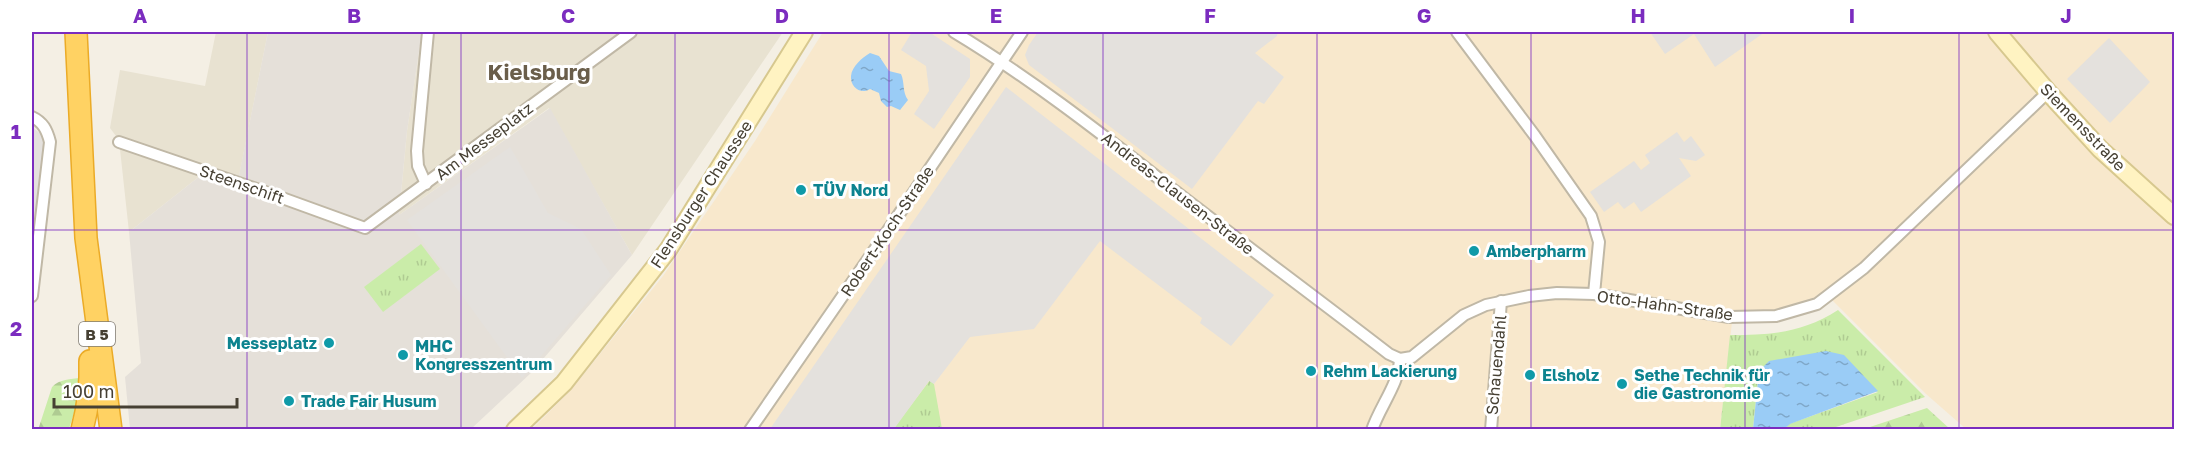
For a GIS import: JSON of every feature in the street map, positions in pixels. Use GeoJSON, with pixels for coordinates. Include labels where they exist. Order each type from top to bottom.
{"type":"FeatureCollection","features":[{"type":"Feature","properties":{"kind":"highway","name":"B 5"},"geometry":{"type":"LineString","coordinates":[[76,32],[86,238],[111,429]]}},
{"type":"Feature","properties":{"kind":"highway"},"geometry":{"type":"LineString","coordinates":[[82,429],[87,413],[91,379],[81,258],[86,238]]}},
{"type":"Feature","properties":{"kind":"main road","name":"Flensburger Chaussee"},"geometry":{"type":"LineString","coordinates":[[515,429],[564,383],[668,250],[804,32]]}},
{"type":"Feature","properties":{"kind":"main road","name":"Siemensstraße"},"geometry":{"type":"LineString","coordinates":[[1997,32],[2100,148],[2175,216]]}},
{"type":"Feature","properties":{"kind":"street"},"geometry":{"type":"LineString","coordinates":[[426,184],[418,166],[417,151],[428,32]]}},
{"type":"Feature","properties":{"kind":"street","name":"Am Messeplatz"},"geometry":{"type":"LineString","coordinates":[[365,228],[631,32]]}},
{"type":"Feature","properties":{"kind":"street","name":"Andreas-Clausen-Straße"},"geometry":{"type":"LineString","coordinates":[[954,32],[1002,61],[1067,108],[1389,354],[1400,359]]}},
{"type":"Feature","properties":{"kind":"street","name":"Robert-Koch-Straße"},"geometry":{"type":"LineString","coordinates":[[750,429],[1022,32]]}},
{"type":"Feature","properties":{"kind":"street"},"geometry":{"type":"LineString","coordinates":[[1456,32],[1535,136],[1591,216],[1599,242],[1594,294]]}},
{"type":"Feature","properties":{"kind":"street","name":"Otto-Hahn-Straße"},"geometry":{"type":"LineString","coordinates":[[1400,359],[1412,357],[1464,315],[1501,301],[1529,296],[1557,293],[1594,294],[1729,317],[1776,316],[1817,304],[1864,268],[2048,92]]}},
{"type":"Feature","properties":{"kind":"street"},"geometry":{"type":"LineString","coordinates":[[32,117],[43,124],[50,142],[32,296]]}},
{"type":"Feature","properties":{"kind":"street","name":"Steenschift"},"geometry":{"type":"LineString","coordinates":[[119,142],[365,228]]}},
{"type":"Feature","properties":{"kind":"street","name":"Schauendahl"},"geometry":{"type":"LineString","coordinates":[[1491,429],[1501,301]]}},
{"type":"Feature","properties":{"kind":"street"},"geometry":{"type":"LineString","coordinates":[[1372,429],[1399,371],[1400,359]]}},
{"type":"Feature","properties":{"kind":"shaded area"},"geometry":{"type":"Polygon","coordinates":[[[216,32],[268,32],[239,176],[210,168],[129,232],[119,140],[110,128],[120,70],[205,86],[216,32]]]}},
{"type":"Feature","properties":{"kind":"shaded area"},"geometry":{"type":"Polygon","coordinates":[[[268,32],[422,32],[407,131],[399,215],[550,108],[632,255],[532,372],[471,429],[130,429],[125,377],[141,363],[129,232],[210,168],[239,175],[268,32]]]}},
{"type":"Feature","properties":{"kind":"shaded area"},"geometry":{"type":"Polygon","coordinates":[[[422,32],[783,32],[632,255],[549,108],[399,215],[407,131],[422,32]]]}},
{"type":"Feature","properties":{"kind":"shaded area"},"geometry":{"type":"Polygon","coordinates":[[[823,32],[2174,32],[2174,429],[1966,429],[1926,394],[1825,293],[1815,299],[1775,310],[1733,313],[1720,429],[531,430],[570,391],[663,276],[755,141],[823,32]]]}},
{"type":"Feature","properties":{"kind":"shaded area"},"geometry":{"type":"Polygon","coordinates":[[[912,32],[929,32],[970,59],[970,77],[934,129],[914,114],[929,91],[926,66],[901,50],[912,32]]]}},
{"type":"Feature","properties":{"kind":"shaded area"},"geometry":{"type":"Polygon","coordinates":[[[1038,32],[1278,32],[1277,36],[1255,53],[1284,77],[1264,104],[1258,101],[1192,189],[1029,65],[1025,55],[1038,32]]]}},
{"type":"Feature","properties":{"kind":"shaded area"},"geometry":{"type":"Polygon","coordinates":[[[1650,32],[1765,32],[1715,67],[1694,34],[1665,54],[1650,32]]]}},
{"type":"Feature","properties":{"kind":"shaded area"},"geometry":{"type":"Polygon","coordinates":[[[2109,38],[2150,82],[2110,123],[2067,79],[2109,38]]]}},
{"type":"Feature","properties":{"kind":"shaded area"},"geometry":{"type":"Polygon","coordinates":[[[1006,87],[1274,295],[1231,346],[1200,323],[1202,318],[1100,241],[1034,329],[970,337],[934,384],[929,381],[894,429],[770,429],[1006,87]]]}},
{"type":"Feature","properties":{"kind":"shaded area"},"geometry":{"type":"Polygon","coordinates":[[[32,127],[42,135],[44,147],[32,246],[32,127]]]}},
{"type":"Feature","properties":{"kind":"shaded area"},"geometry":{"type":"Polygon","coordinates":[[[1677,132],[1684,142],[1691,136],[1705,155],[1696,161],[1679,158],[1691,176],[1641,212],[1634,202],[1624,209],[1618,202],[1604,212],[1590,192],[1634,161],[1641,170],[1650,163],[1645,155],[1677,132]]]}},
{"type":"Feature","properties":{"kind":"shaded area"},"geometry":{"type":"Polygon","coordinates":[[[510,147],[548,213],[581,229],[611,275],[522,378],[407,220],[510,147]]]}},
{"type":"Feature","properties":{"kind":"green space"},"geometry":{"type":"Polygon","coordinates":[[[421,244],[440,269],[383,312],[364,287],[421,244]]]}},
{"type":"Feature","properties":{"kind":"green space"},"geometry":{"type":"Polygon","coordinates":[[[1838,310],[1925,397],[1830,429],[1784,429],[1789,424],[1878,392],[1759,371],[1753,429],[1720,430],[1730,335],[1759,334],[1799,328],[1825,318],[1838,310]]]}},
{"type":"Feature","properties":{"kind":"green space"},"geometry":{"type":"Polygon","coordinates":[[[81,378],[77,403],[69,429],[38,430],[52,387],[62,381],[81,378]]]}},
{"type":"Feature","properties":{"kind":"green space"},"geometry":{"type":"Polygon","coordinates":[[[930,380],[934,384],[942,429],[893,429],[930,380]]]}},
{"type":"Feature","properties":{"kind":"green space"},"geometry":{"type":"Polygon","coordinates":[[[1927,408],[1950,429],[1864,429],[1927,408]]]}},
{"type":"Feature","properties":{"kind":"water"},"geometry":{"type":"Polygon","coordinates":[[[870,53],[879,56],[889,71],[901,74],[908,100],[900,110],[891,106],[887,107],[881,101],[879,93],[870,89],[863,91],[857,89],[852,84],[853,69],[870,53]]]}},
{"type":"Feature","properties":{"kind":"water"},"geometry":{"type":"Polygon","coordinates":[[[1826,351],[1844,355],[1878,391],[1790,424],[1784,429],[1753,429],[1759,371],[1769,361],[1826,351]]]}},
{"type":"Feature","properties":{"kind":"place","name":"TÜV Nord"},"geometry":{"type":"Point","coordinates":[801,190]}},
{"type":"Feature","properties":{"kind":"place","name":"Amberpharm"},"geometry":{"type":"Point","coordinates":[1474,251]}},
{"type":"Feature","properties":{"kind":"place","name":"Messeplatz"},"geometry":{"type":"Point","coordinates":[329,343]}},
{"type":"Feature","properties":{"kind":"place","name":"MHC Kongresszentrum"},"geometry":{"type":"Point","coordinates":[403,355]}},
{"type":"Feature","properties":{"kind":"place","name":"Rehm Lackierung"},"geometry":{"type":"Point","coordinates":[1311,371]}},
{"type":"Feature","properties":{"kind":"place","name":"Elsholz"},"geometry":{"type":"Point","coordinates":[1530,375]}},
{"type":"Feature","properties":{"kind":"place","name":"Sethe Technik für die Gastronomie"},"geometry":{"type":"Point","coordinates":[1622,384]}},
{"type":"Feature","properties":{"kind":"place","name":"Trade Fair Husum"},"geometry":{"type":"Point","coordinates":[289,401]}},
{"type":"Feature","properties":{"kind":"district","name":"Kielsburg"},"geometry":{"type":"Point","coordinates":[539,71]}}]}
